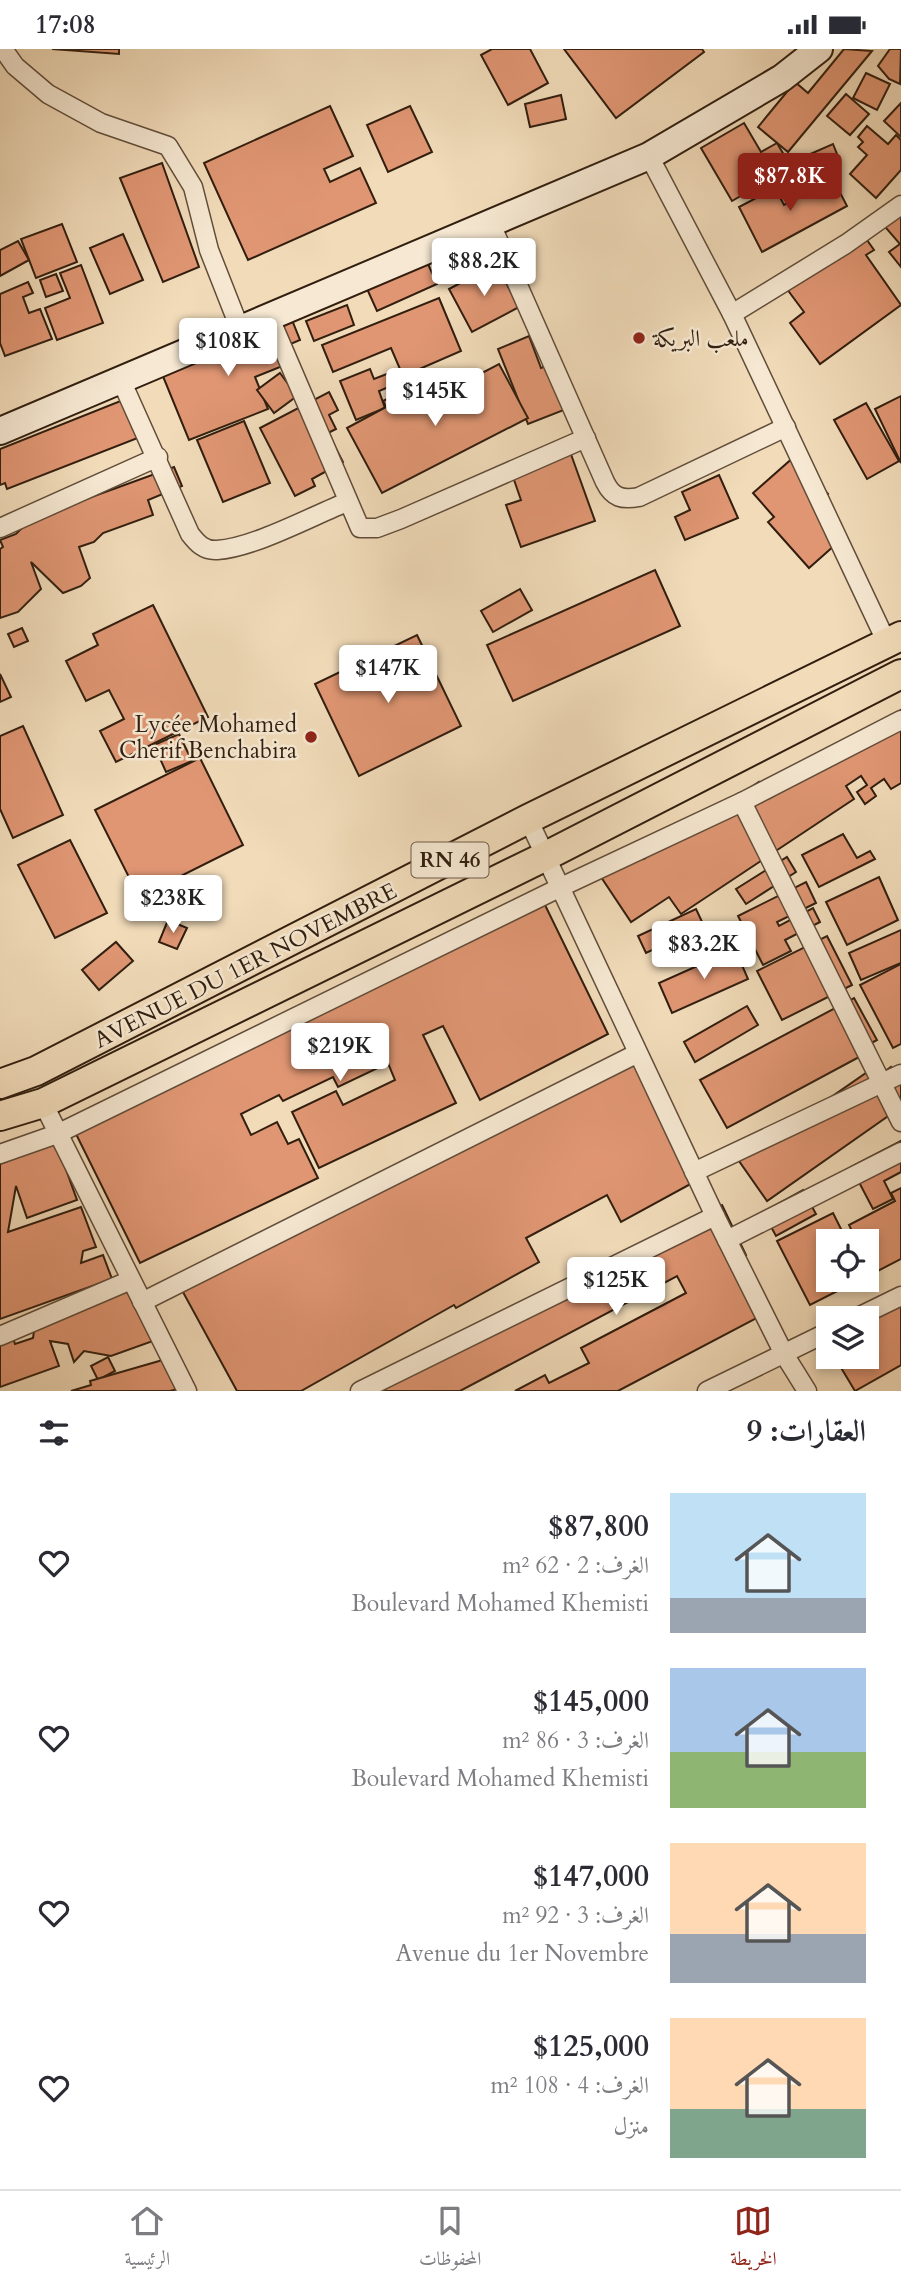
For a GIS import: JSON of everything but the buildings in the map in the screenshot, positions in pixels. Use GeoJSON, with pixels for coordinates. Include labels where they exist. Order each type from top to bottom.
{"type":"FeatureCollection","features":[{"type":"Feature","properties":{"kind":"main road"},"geometry":{"type":"LineString","coordinates":[[0,431],[649,156],[782,78],[819,49]]}},
{"type":"Feature","properties":{"kind":"main road","name":"AVENUE DU 1ER NOVEMBRE"},"geometry":{"type":"LineString","coordinates":[[0,1084],[61,1058],[528,819],[894,640]]}},
{"type":"Feature","properties":{"kind":"main road","name":"AVENUE DU 1ER NOVEMBRE"},"geometry":{"type":"LineString","coordinates":[[0,1116],[43,1103],[544,857],[901,674]]}},
{"type":"Feature","properties":{"kind":"street"},"geometry":{"type":"LineString","coordinates":[[4,49],[15,66],[48,94],[101,123],[168,146],[193,187],[209,250],[240,329]]}},
{"type":"Feature","properties":{"kind":"street"},"geometry":{"type":"LineString","coordinates":[[649,156],[732,314],[894,640]]}},
{"type":"Feature","properties":{"kind":"street"},"geometry":{"type":"LineString","coordinates":[[732,314],[846,244],[901,205]]}},
{"type":"Feature","properties":{"kind":"street"},"geometry":{"type":"LineString","coordinates":[[490,222],[610,492],[625,500],[650,492],[786,427]]}},
{"type":"Feature","properties":{"kind":"street"},"geometry":{"type":"LineString","coordinates":[[270,316],[360,528],[377,528],[586,438]]}},
{"type":"Feature","properties":{"kind":"street"},"geometry":{"type":"LineString","coordinates":[[121,380],[158,457],[190,534],[203,548],[216,550],[246,544],[347,502]]}},
{"type":"Feature","properties":{"kind":"street"},"geometry":{"type":"LineString","coordinates":[[0,528],[158,457]]}},
{"type":"Feature","properties":{"kind":"street"},"geometry":{"type":"LineString","coordinates":[[0,1154],[57,1134],[559,888],[742,802],[901,720]]}},
{"type":"Feature","properties":{"kind":"street"},"geometry":{"type":"LineString","coordinates":[[742,802],[901,1122]]}},
{"type":"Feature","properties":{"kind":"street"},"geometry":{"type":"LineString","coordinates":[[528,819],[636,1054],[715,1216],[784,1353],[807,1391]]}},
{"type":"Feature","properties":{"kind":"street"},"geometry":{"type":"LineString","coordinates":[[142,1302],[636,1054]]}},
{"type":"Feature","properties":{"kind":"street"},"geometry":{"type":"LineString","coordinates":[[694,1172],[901,1074]]}},
{"type":"Feature","properties":{"kind":"street"},"geometry":{"type":"LineString","coordinates":[[43,1103],[187,1391]]}},
{"type":"Feature","properties":{"kind":"street"},"geometry":{"type":"LineString","coordinates":[[727,1240],[901,1152]]}},
{"type":"Feature","properties":{"kind":"street"},"geometry":{"type":"LineString","coordinates":[[360,1391],[715,1216]]}},
{"type":"Feature","properties":{"kind":"street"},"geometry":{"type":"LineString","coordinates":[[0,1336],[131,1280]]}},
{"type":"Feature","properties":{"kind":"street"},"geometry":{"type":"LineString","coordinates":[[879,1307],[901,1296]]}},
{"type":"Feature","properties":{"kind":"street"},"geometry":{"type":"LineString","coordinates":[[707,1391],[816,1338]]}},
{"type":"Feature","properties":{"kind":"place","name":"ملعب البريكة"},"geometry":{"type":"Point","coordinates":[639,338]}},
{"type":"Feature","properties":{"kind":"place","name":"Lycée Mohamed Cherif Benchabira"},"geometry":{"type":"Point","coordinates":[311,737]}}]}
